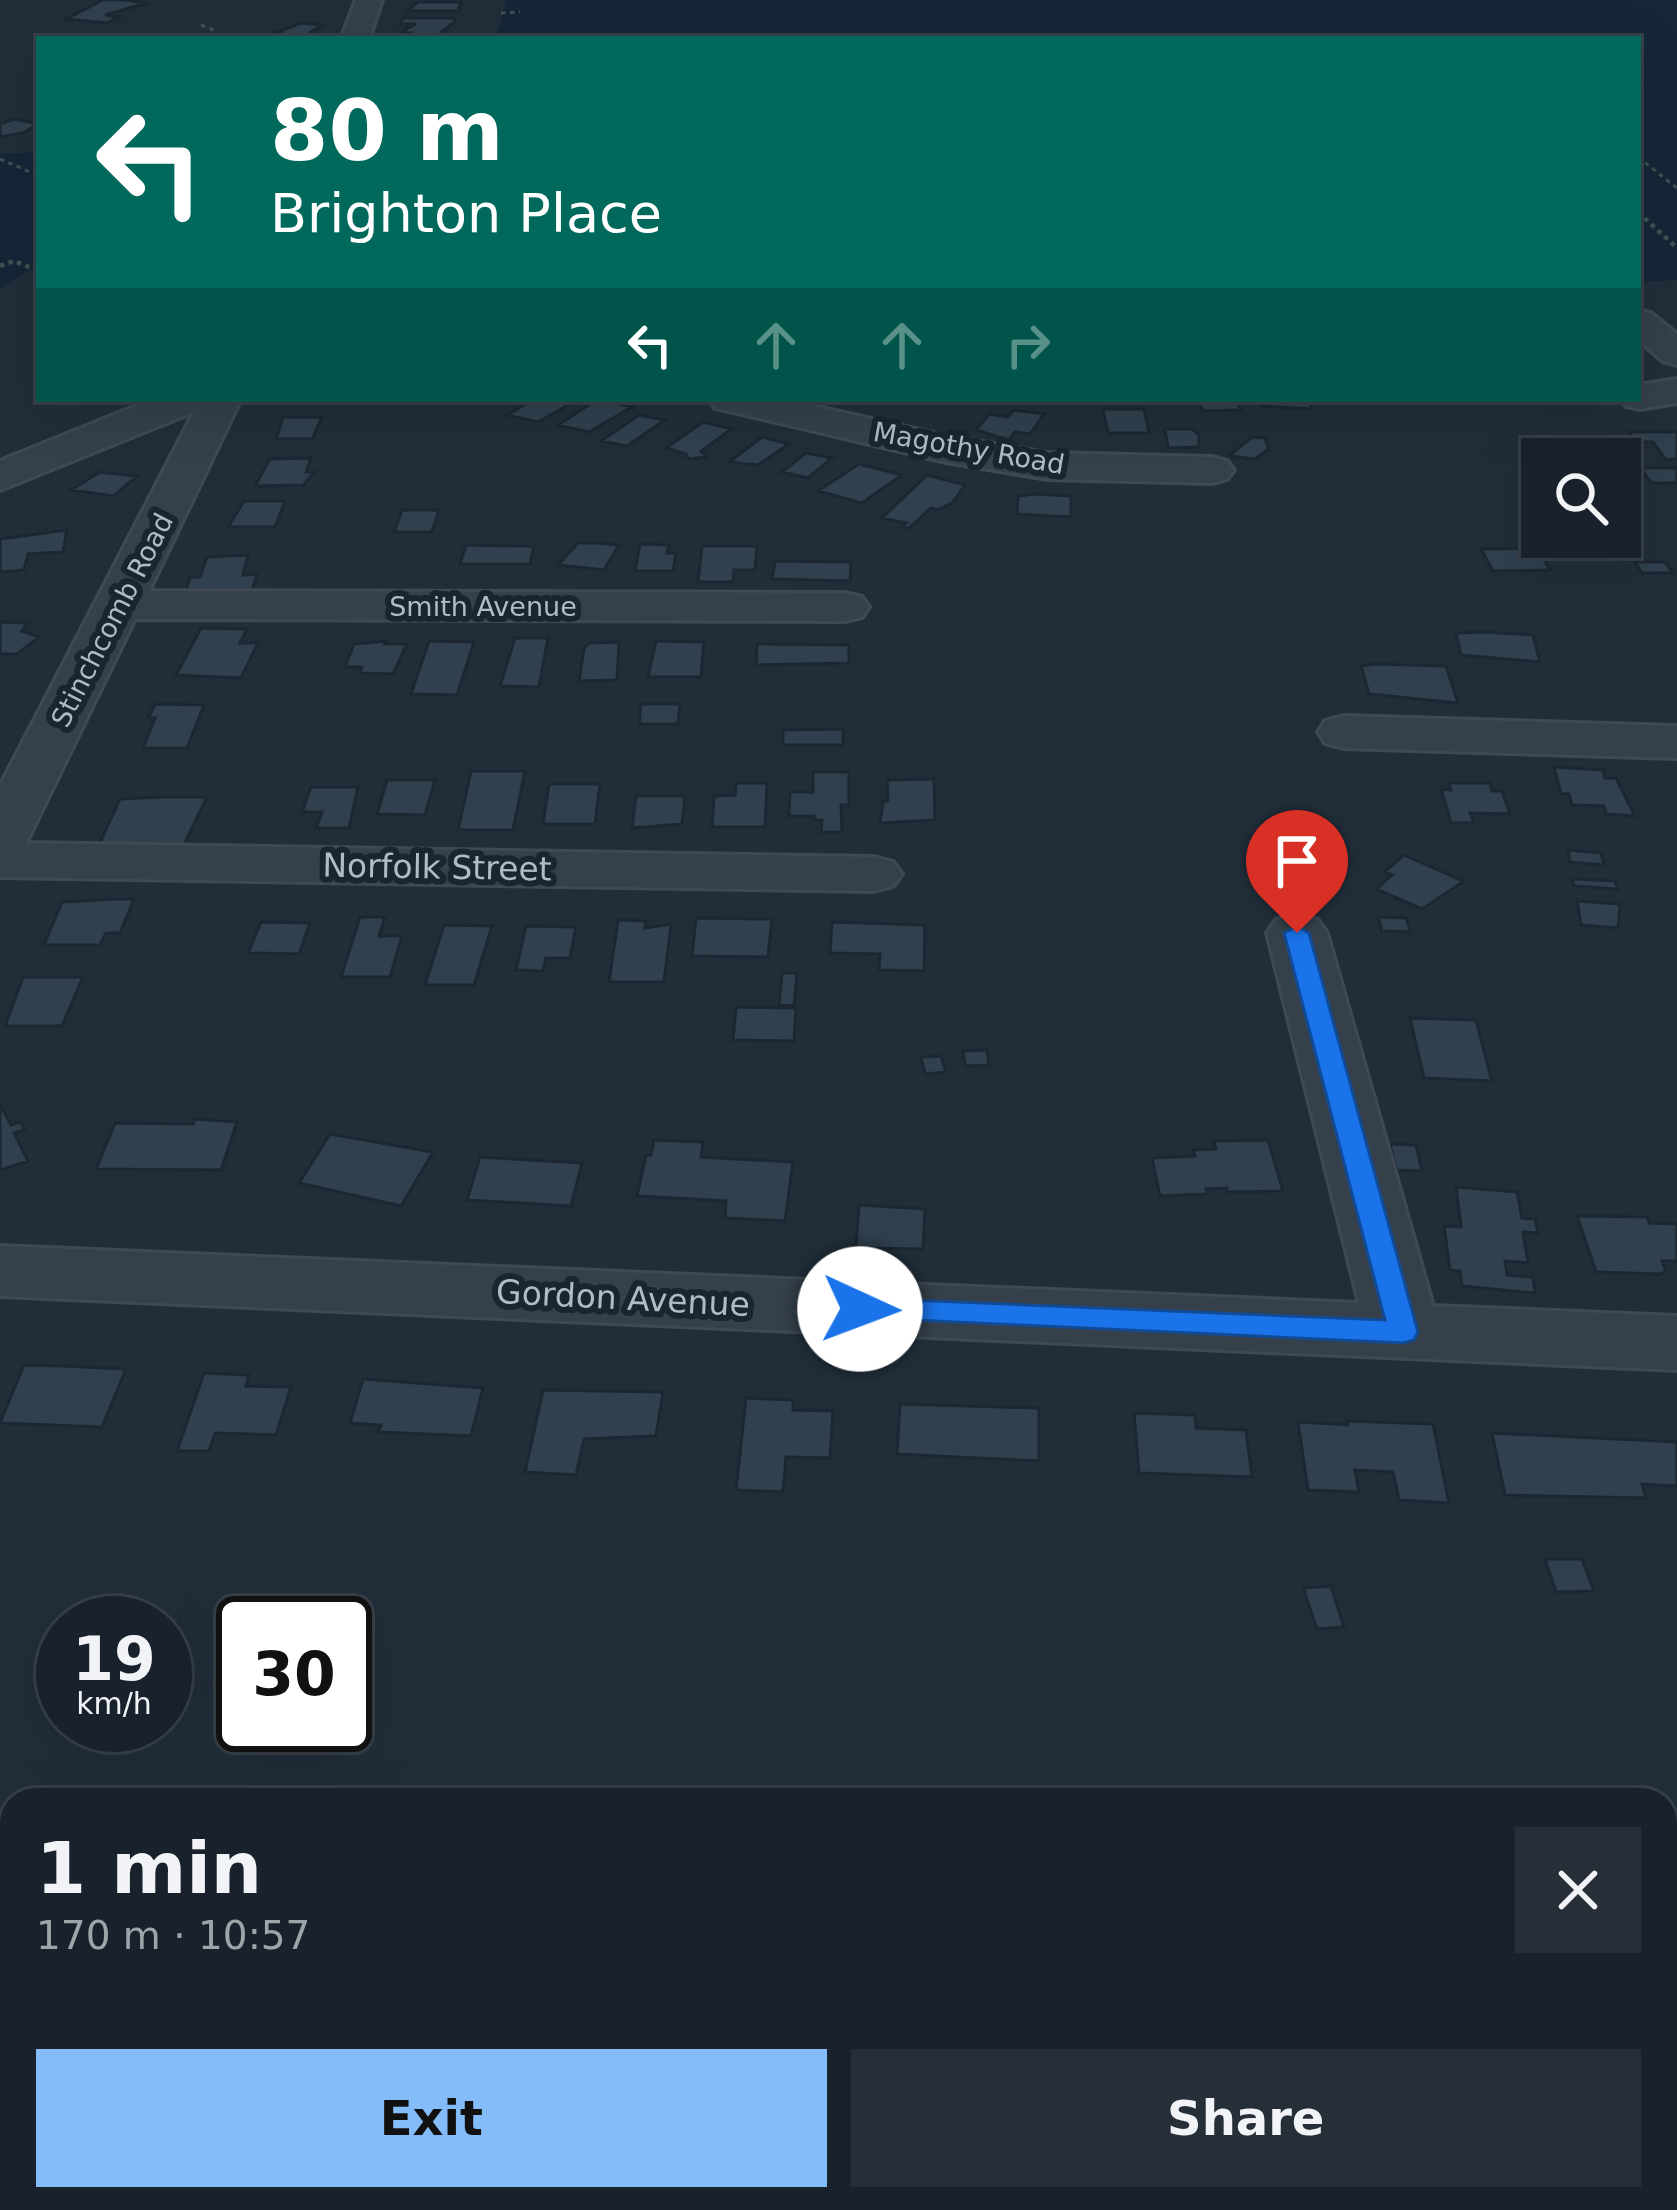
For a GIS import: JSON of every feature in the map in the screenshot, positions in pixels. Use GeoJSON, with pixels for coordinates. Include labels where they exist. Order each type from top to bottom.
{"type":"FeatureCollection","features":[{"type":"Feature","properties":{"kind":"street"},"geometry":{"type":"LineString","coordinates":[[356,36],[369,0]]}},
{"type":"Feature","properties":{"kind":"street"},"geometry":{"type":"LineString","coordinates":[[1641,304],[1677,302]]}},
{"type":"Feature","properties":{"kind":"street"},"geometry":{"type":"LineString","coordinates":[[1641,324],[1677,353]]}},
{"type":"Feature","properties":{"kind":"street"},"geometry":{"type":"LineString","coordinates":[[0,477],[183,402]]}},
{"type":"Feature","properties":{"kind":"street","name":"Stinchcomb Road"},"geometry":{"type":"LineString","coordinates":[[0,840],[220,402]]}},
{"type":"Feature","properties":{"kind":"street","name":"Magothy Road"},"geometry":{"type":"LineString","coordinates":[[742,402],[946,449],[1048,466],[1211,470]]}},
{"type":"Feature","properties":{"kind":"street","name":"Smith Avenue"},"geometry":{"type":"LineString","coordinates":[[121,605],[845,607]]}},
{"type":"Feature","properties":{"kind":"street"},"geometry":{"type":"LineString","coordinates":[[1344,732],[1677,742]]}},
{"type":"Feature","properties":{"kind":"street","name":"Norfolk Street"},"geometry":{"type":"LineString","coordinates":[[0,860],[873,874]]}},
{"type":"Feature","properties":{"kind":"street"},"geometry":{"type":"LineString","coordinates":[[1297,933],[1403,1332]]}},
{"type":"Feature","properties":{"kind":"street","name":"Gordon Avenue"},"geometry":{"type":"LineString","coordinates":[[0,1271],[1677,1343]]}},
{"type":"Feature","properties":{"kind":"path"},"geometry":{"type":"LineString","coordinates":[[501,13],[520,13]]}},
{"type":"Feature","properties":{"kind":"path"},"geometry":{"type":"LineString","coordinates":[[202,25],[216,31]]}},
{"type":"Feature","properties":{"kind":"path"},"geometry":{"type":"LineString","coordinates":[[1641,155],[1677,188]]}},
{"type":"Feature","properties":{"kind":"path"},"geometry":{"type":"LineString","coordinates":[[0,159],[36,175]]}},
{"type":"Feature","properties":{"kind":"path"},"geometry":{"type":"LineString","coordinates":[[1641,215],[1677,248]]}},
{"type":"Feature","properties":{"kind":"path"},"geometry":{"type":"LineString","coordinates":[[1,266],[14,261],[36,271]]}},
{"type":"Feature","properties":{"kind":"water"},"geometry":{"type":"Polygon","coordinates":[[[506,0],[1677,0],[1677,280],[1641,282],[1641,36],[497,36],[506,0]]]}},
{"type":"Feature","properties":{"kind":"water"},"geometry":{"type":"Polygon","coordinates":[[[36,152],[36,266],[0,290],[0,154],[36,152]]]}},
{"type":"Feature","properties":{"kind":"building"},"geometry":{"type":"Polygon","coordinates":[[[103,0],[147,3],[105,15],[119,17],[107,23],[66,19],[103,0]]]}},
{"type":"Feature","properties":{"kind":"building"},"geometry":{"type":"Polygon","coordinates":[[[418,2],[461,2],[458,11],[408,11],[418,2]]]}},
{"type":"Feature","properties":{"kind":"building"},"geometry":{"type":"Polygon","coordinates":[[[403,18],[454,18],[455,22],[441,36],[408,36],[411,33],[404,33],[406,29],[416,24],[400,24],[403,18]]]}},
{"type":"Feature","properties":{"kind":"building"},"geometry":{"type":"Polygon","coordinates":[[[301,23],[323,25],[311,32],[316,36],[275,33],[301,23]]]}},
{"type":"Feature","properties":{"kind":"building"},"geometry":{"type":"Polygon","coordinates":[[[14,119],[36,126],[0,137],[0,124],[14,119]]]}},
{"type":"Feature","properties":{"kind":"building"},"geometry":{"type":"Polygon","coordinates":[[[529,402],[574,402],[538,422],[507,415],[529,402]]]}},
{"type":"Feature","properties":{"kind":"building"},"geometry":{"type":"Polygon","coordinates":[[[593,402],[632,407],[589,432],[558,425],[593,402]]]}},
{"type":"Feature","properties":{"kind":"building"},"geometry":{"type":"Polygon","coordinates":[[[1199,402],[1237,402],[1241,410],[1203,411],[1199,402]]]}},
{"type":"Feature","properties":{"kind":"building"},"geometry":{"type":"Polygon","coordinates":[[[1259,402],[1309,402],[1312,409],[1261,406],[1259,402]]]}},
{"type":"Feature","properties":{"kind":"building"},"geometry":{"type":"Polygon","coordinates":[[[1103,409],[1144,409],[1149,433],[1108,433],[1103,409]]]}},
{"type":"Feature","properties":{"kind":"building"},"geometry":{"type":"Polygon","coordinates":[[[1013,410],[1044,414],[1030,434],[1015,432],[1009,440],[976,430],[989,414],[1008,417],[1013,410]]]}},
{"type":"Feature","properties":{"kind":"building"},"geometry":{"type":"Polygon","coordinates":[[[639,415],[665,420],[627,446],[601,441],[639,415]]]}},
{"type":"Feature","properties":{"kind":"building"},"geometry":{"type":"Polygon","coordinates":[[[283,417],[322,417],[312,439],[276,439],[283,417]]]}},
{"type":"Feature","properties":{"kind":"building"},"geometry":{"type":"Polygon","coordinates":[[[703,422],[732,429],[701,451],[707,457],[689,459],[666,448],[703,422]]]}},
{"type":"Feature","properties":{"kind":"building"},"geometry":{"type":"Polygon","coordinates":[[[1165,429],[1192,429],[1199,435],[1199,447],[1168,448],[1165,429]]]}},
{"type":"Feature","properties":{"kind":"building"},"geometry":{"type":"Polygon","coordinates":[[[1629,432],[1677,432],[1677,459],[1666,460],[1653,442],[1633,438],[1629,432]]]}},
{"type":"Feature","properties":{"kind":"building"},"geometry":{"type":"Polygon","coordinates":[[[762,437],[789,444],[758,465],[729,462],[762,437]]]}},
{"type":"Feature","properties":{"kind":"building"},"geometry":{"type":"Polygon","coordinates":[[[1252,437],[1265,438],[1269,449],[1255,459],[1229,456],[1252,437]]]}},
{"type":"Feature","properties":{"kind":"building"},"geometry":{"type":"Polygon","coordinates":[[[806,453],[832,458],[808,478],[782,472],[806,453]]]}},
{"type":"Feature","properties":{"kind":"building"},"geometry":{"type":"Polygon","coordinates":[[[311,458],[306,472],[315,472],[303,485],[255,486],[270,459],[311,458]]]}},
{"type":"Feature","properties":{"kind":"building"},"geometry":{"type":"Polygon","coordinates":[[[859,464],[902,475],[862,503],[818,491],[859,464]]]}},
{"type":"Feature","properties":{"kind":"building"},"geometry":{"type":"Polygon","coordinates":[[[1641,468],[1677,468],[1677,483],[1651,483],[1641,468]]]}},
{"type":"Feature","properties":{"kind":"building"},"geometry":{"type":"Polygon","coordinates":[[[100,472],[137,476],[114,496],[71,490],[100,472]]]}},
{"type":"Feature","properties":{"kind":"building"},"geometry":{"type":"Polygon","coordinates":[[[927,475],[965,485],[953,502],[938,510],[931,508],[909,528],[902,527],[906,523],[882,518],[927,475]]]}},
{"type":"Feature","properties":{"kind":"building"},"geometry":{"type":"Polygon","coordinates":[[[1018,496],[1071,496],[1071,517],[1017,514],[1018,496]]]}},
{"type":"Feature","properties":{"kind":"building"},"geometry":{"type":"Polygon","coordinates":[[[244,501],[285,501],[275,527],[228,527],[244,501]]]}},
{"type":"Feature","properties":{"kind":"building"},"geometry":{"type":"Polygon","coordinates":[[[402,510],[439,510],[432,532],[394,532],[402,510]]]}},
{"type":"Feature","properties":{"kind":"building"},"geometry":{"type":"Polygon","coordinates":[[[67,530],[63,552],[28,554],[24,570],[0,572],[0,539],[67,530]]]}},
{"type":"Feature","properties":{"kind":"building"},"geometry":{"type":"Polygon","coordinates":[[[578,543],[619,545],[604,570],[558,565],[578,543]]]}},
{"type":"Feature","properties":{"kind":"building"},"geometry":{"type":"Polygon","coordinates":[[[640,544],[669,545],[667,553],[676,553],[673,571],[635,571],[640,544]]]}},
{"type":"Feature","properties":{"kind":"building"},"geometry":{"type":"Polygon","coordinates":[[[466,545],[534,546],[530,564],[460,564],[466,545]]]}},
{"type":"Feature","properties":{"kind":"building"},"geometry":{"type":"Polygon","coordinates":[[[702,546],[757,546],[755,570],[734,570],[733,582],[698,582],[702,546]]]}},
{"type":"Feature","properties":{"kind":"building"},"geometry":{"type":"Polygon","coordinates":[[[1521,548],[1521,558],[1543,558],[1550,570],[1493,571],[1481,549],[1521,548]]]}},
{"type":"Feature","properties":{"kind":"building"},"geometry":{"type":"Polygon","coordinates":[[[248,555],[243,575],[257,574],[252,591],[185,593],[190,577],[200,577],[207,557],[248,555]]]}},
{"type":"Feature","properties":{"kind":"building"},"geometry":{"type":"Polygon","coordinates":[[[775,561],[851,562],[850,581],[772,579],[775,561]]]}},
{"type":"Feature","properties":{"kind":"building"},"geometry":{"type":"Polygon","coordinates":[[[1635,562],[1665,562],[1673,573],[1642,573],[1635,562]]]}},
{"type":"Feature","properties":{"kind":"building"},"geometry":{"type":"Polygon","coordinates":[[[0,622],[28,623],[22,631],[39,637],[17,654],[0,654],[0,622]]]}},
{"type":"Feature","properties":{"kind":"building"},"geometry":{"type":"Polygon","coordinates":[[[201,628],[247,629],[240,643],[258,643],[241,678],[176,675],[201,628]]]}},
{"type":"Feature","properties":{"kind":"building"},"geometry":{"type":"Polygon","coordinates":[[[1456,633],[1533,635],[1540,662],[1461,655],[1456,633]]]}},
{"type":"Feature","properties":{"kind":"building"},"geometry":{"type":"Polygon","coordinates":[[[515,638],[548,638],[539,687],[500,686],[515,638]]]}},
{"type":"Feature","properties":{"kind":"building"},"geometry":{"type":"Polygon","coordinates":[[[387,641],[385,644],[407,644],[393,674],[360,673],[362,667],[345,667],[354,644],[387,641]]]}},
{"type":"Feature","properties":{"kind":"building"},"geometry":{"type":"Polygon","coordinates":[[[429,641],[474,642],[457,695],[411,694],[429,641]]]}},
{"type":"Feature","properties":{"kind":"building"},"geometry":{"type":"Polygon","coordinates":[[[656,641],[704,642],[701,677],[648,677],[656,641]]]}},
{"type":"Feature","properties":{"kind":"building"},"geometry":{"type":"Polygon","coordinates":[[[619,642],[617,680],[579,681],[589,643],[619,642]]]}},
{"type":"Feature","properties":{"kind":"building"},"geometry":{"type":"Polygon","coordinates":[[[757,644],[849,645],[849,663],[756,665],[757,644]]]}},
{"type":"Feature","properties":{"kind":"building"},"geometry":{"type":"Polygon","coordinates":[[[1361,666],[1446,666],[1458,703],[1369,694],[1361,666]]]}},
{"type":"Feature","properties":{"kind":"building"},"geometry":{"type":"Polygon","coordinates":[[[155,704],[204,705],[187,748],[143,748],[155,718],[148,718],[155,704]]]}},
{"type":"Feature","properties":{"kind":"building"},"geometry":{"type":"Polygon","coordinates":[[[641,704],[680,704],[678,724],[639,724],[641,704]]]}},
{"type":"Feature","properties":{"kind":"building"},"geometry":{"type":"Polygon","coordinates":[[[843,729],[843,745],[783,745],[783,730],[843,729]]]}},
{"type":"Feature","properties":{"kind":"building"},"geometry":{"type":"Polygon","coordinates":[[[1554,767],[1603,770],[1605,778],[1616,778],[1635,816],[1606,814],[1604,806],[1572,805],[1569,794],[1561,794],[1554,767]]]}},
{"type":"Feature","properties":{"kind":"building"},"geometry":{"type":"Polygon","coordinates":[[[471,771],[525,771],[513,830],[458,830],[471,771]]]}},
{"type":"Feature","properties":{"kind":"building"},"geometry":{"type":"Polygon","coordinates":[[[813,772],[849,772],[849,805],[841,805],[842,832],[821,832],[822,820],[814,816],[789,816],[790,792],[813,792],[813,772]]]}},
{"type":"Feature","properties":{"kind":"building"},"geometry":{"type":"Polygon","coordinates":[[[934,779],[935,820],[880,823],[883,801],[888,801],[887,780],[934,779]]]}},
{"type":"Feature","properties":{"kind":"building"},"geometry":{"type":"Polygon","coordinates":[[[387,780],[435,780],[425,815],[377,814],[387,780]]]}},
{"type":"Feature","properties":{"kind":"building"},"geometry":{"type":"Polygon","coordinates":[[[736,783],[767,783],[765,827],[712,827],[714,796],[735,795],[736,783]]]}},
{"type":"Feature","properties":{"kind":"building"},"geometry":{"type":"Polygon","coordinates":[[[1449,783],[1490,783],[1492,791],[1502,791],[1510,814],[1470,813],[1474,823],[1451,823],[1441,789],[1451,790],[1449,783]]]}},
{"type":"Feature","properties":{"kind":"building"},"geometry":{"type":"Polygon","coordinates":[[[549,784],[600,784],[595,824],[543,824],[549,784]]]}},
{"type":"Feature","properties":{"kind":"building"},"geometry":{"type":"Polygon","coordinates":[[[311,787],[358,787],[349,828],[316,828],[322,812],[302,812],[311,787]]]}},
{"type":"Feature","properties":{"kind":"building"},"geometry":{"type":"Polygon","coordinates":[[[636,796],[685,796],[682,824],[632,828],[636,796]]]}},
{"type":"Feature","properties":{"kind":"building"},"geometry":{"type":"Polygon","coordinates":[[[207,797],[180,853],[99,845],[120,799],[207,797]]]}},
{"type":"Feature","properties":{"kind":"building"},"geometry":{"type":"Polygon","coordinates":[[[1568,850],[1601,853],[1604,865],[1570,862],[1568,850]]]}},
{"type":"Feature","properties":{"kind":"building"},"geometry":{"type":"Polygon","coordinates":[[[1404,855],[1464,881],[1422,909],[1376,889],[1392,875],[1384,872],[1404,855]]]}},
{"type":"Feature","properties":{"kind":"building"},"geometry":{"type":"Polygon","coordinates":[[[1572,879],[1615,881],[1618,889],[1574,886],[1572,879]]]}},
{"type":"Feature","properties":{"kind":"building"},"geometry":{"type":"Polygon","coordinates":[[[134,899],[120,933],[106,933],[100,945],[44,945],[62,902],[134,899]]]}},
{"type":"Feature","properties":{"kind":"building"},"geometry":{"type":"Polygon","coordinates":[[[1577,901],[1620,904],[1618,928],[1581,925],[1577,901]]]}},
{"type":"Feature","properties":{"kind":"building"},"geometry":{"type":"Polygon","coordinates":[[[360,917],[385,917],[379,936],[402,936],[390,977],[341,977],[360,917]]]}},
{"type":"Feature","properties":{"kind":"building"},"geometry":{"type":"Polygon","coordinates":[[[1378,917],[1406,918],[1411,932],[1382,931],[1378,917]]]}},
{"type":"Feature","properties":{"kind":"building"},"geometry":{"type":"Polygon","coordinates":[[[696,918],[772,919],[768,957],[692,956],[696,918]]]}},
{"type":"Feature","properties":{"kind":"building"},"geometry":{"type":"Polygon","coordinates":[[[618,920],[646,921],[645,928],[671,924],[664,982],[609,982],[618,920]]]}},
{"type":"Feature","properties":{"kind":"building"},"geometry":{"type":"Polygon","coordinates":[[[261,922],[310,923],[299,954],[248,953],[261,922]]]}},
{"type":"Feature","properties":{"kind":"building"},"geometry":{"type":"Polygon","coordinates":[[[832,922],[925,925],[924,971],[879,970],[880,954],[830,953],[832,922]]]}},
{"type":"Feature","properties":{"kind":"building"},"geometry":{"type":"Polygon","coordinates":[[[444,925],[492,926],[474,985],[425,985],[444,925]]]}},
{"type":"Feature","properties":{"kind":"building"},"geometry":{"type":"Polygon","coordinates":[[[526,926],[576,927],[570,958],[546,958],[543,971],[516,970],[526,926]]]}},
{"type":"Feature","properties":{"kind":"building"},"geometry":{"type":"Polygon","coordinates":[[[782,973],[797,973],[794,1006],[779,1005],[782,973]]]}},
{"type":"Feature","properties":{"kind":"building"},"geometry":{"type":"Polygon","coordinates":[[[23,977],[83,977],[62,1026],[5,1026],[23,977]]]}},
{"type":"Feature","properties":{"kind":"building"},"geometry":{"type":"Polygon","coordinates":[[[736,1007],[796,1008],[794,1041],[733,1040],[736,1007]]]}},
{"type":"Feature","properties":{"kind":"building"},"geometry":{"type":"Polygon","coordinates":[[[1410,1018],[1476,1020],[1492,1081],[1424,1078],[1410,1018]]]}},
{"type":"Feature","properties":{"kind":"building"},"geometry":{"type":"Polygon","coordinates":[[[987,1050],[989,1065],[965,1066],[963,1051],[987,1050]]]}},
{"type":"Feature","properties":{"kind":"building"},"geometry":{"type":"Polygon","coordinates":[[[941,1056],[946,1072],[925,1074],[921,1057],[941,1056]]]}},
{"type":"Feature","properties":{"kind":"building"},"geometry":{"type":"Polygon","coordinates":[[[0,1104],[11,1125],[21,1122],[25,1130],[14,1133],[28,1161],[0,1170],[0,1104]]]}},
{"type":"Feature","properties":{"kind":"building"},"geometry":{"type":"Polygon","coordinates":[[[195,1119],[237,1122],[221,1170],[96,1169],[115,1123],[193,1124],[195,1119]]]}},
{"type":"Feature","properties":{"kind":"building"},"geometry":{"type":"Polygon","coordinates":[[[330,1134],[433,1152],[401,1206],[299,1183],[330,1134]]]}},
{"type":"Feature","properties":{"kind":"building"},"geometry":{"type":"Polygon","coordinates":[[[654,1140],[703,1142],[701,1157],[793,1162],[785,1221],[725,1218],[726,1201],[637,1196],[654,1140]]]}},
{"type":"Feature","properties":{"kind":"building"},"geometry":{"type":"Polygon","coordinates":[[[1268,1140],[1283,1191],[1228,1192],[1227,1188],[1206,1189],[1208,1194],[1160,1196],[1152,1158],[1195,1156],[1193,1150],[1216,1149],[1214,1141],[1268,1140]]]}},
{"type":"Feature","properties":{"kind":"building"},"geometry":{"type":"Polygon","coordinates":[[[1390,1144],[1416,1145],[1422,1171],[1396,1170],[1390,1144]]]}},
{"type":"Feature","properties":{"kind":"building"},"geometry":{"type":"Polygon","coordinates":[[[480,1157],[582,1163],[571,1206],[467,1200],[480,1157]]]}},
{"type":"Feature","properties":{"kind":"building"},"geometry":{"type":"Polygon","coordinates":[[[1456,1187],[1517,1192],[1522,1218],[1535,1219],[1538,1233],[1523,1232],[1528,1263],[1505,1261],[1507,1275],[1533,1277],[1535,1293],[1462,1286],[1460,1271],[1450,1270],[1444,1226],[1461,1227],[1456,1187]]]}},
{"type":"Feature","properties":{"kind":"building"},"geometry":{"type":"Polygon","coordinates":[[[859,1205],[925,1209],[923,1249],[856,1248],[859,1205]]]}},
{"type":"Feature","properties":{"kind":"building"},"geometry":{"type":"Polygon","coordinates":[[[1577,1216],[1647,1217],[1649,1223],[1677,1224],[1677,1261],[1662,1261],[1666,1272],[1659,1274],[1596,1272],[1577,1216]]]}},
{"type":"Feature","properties":{"kind":"building"},"geometry":{"type":"Polygon","coordinates":[[[24,1365],[126,1369],[102,1427],[0,1423],[24,1365]]]}},
{"type":"Feature","properties":{"kind":"building"},"geometry":{"type":"Polygon","coordinates":[[[204,1373],[249,1375],[246,1386],[291,1387],[276,1435],[215,1433],[209,1451],[177,1451],[204,1373]]]}},
{"type":"Feature","properties":{"kind":"building"},"geometry":{"type":"Polygon","coordinates":[[[363,1379],[483,1388],[471,1436],[378,1432],[381,1425],[350,1423],[363,1379]]]}},
{"type":"Feature","properties":{"kind":"building"},"geometry":{"type":"Polygon","coordinates":[[[543,1390],[663,1392],[656,1436],[584,1439],[576,1475],[525,1472],[543,1390]]]}},
{"type":"Feature","properties":{"kind":"building"},"geometry":{"type":"Polygon","coordinates":[[[746,1398],[793,1400],[793,1410],[833,1411],[830,1458],[786,1457],[783,1492],[736,1490],[746,1398]]]}},
{"type":"Feature","properties":{"kind":"building"},"geometry":{"type":"Polygon","coordinates":[[[900,1404],[1039,1408],[1039,1461],[897,1454],[900,1404]]]}},
{"type":"Feature","properties":{"kind":"building"},"geometry":{"type":"Polygon","coordinates":[[[1134,1413],[1195,1415],[1196,1428],[1246,1430],[1252,1477],[1139,1473],[1134,1413]]]}},
{"type":"Feature","properties":{"kind":"building"},"geometry":{"type":"Polygon","coordinates":[[[1347,1421],[1433,1424],[1449,1503],[1399,1500],[1393,1472],[1355,1470],[1359,1492],[1308,1490],[1298,1422],[1348,1425],[1347,1421]]]}},
{"type":"Feature","properties":{"kind":"building"},"geometry":{"type":"Polygon","coordinates":[[[1492,1433],[1677,1442],[1677,1486],[1642,1484],[1646,1498],[1505,1495],[1492,1433]]]}},
{"type":"Feature","properties":{"kind":"building"},"geometry":{"type":"Polygon","coordinates":[[[1545,1559],[1582,1559],[1594,1591],[1556,1592],[1545,1559]]]}},
{"type":"Feature","properties":{"kind":"building"},"geometry":{"type":"Polygon","coordinates":[[[1331,1586],[1344,1627],[1317,1629],[1303,1588],[1331,1586]]]}},
{"type":"Feature","properties":{"kind":"route"},"geometry":{"type":"LineString","coordinates":[[860,1309],[1403,1332],[1297,933]]}}]}
